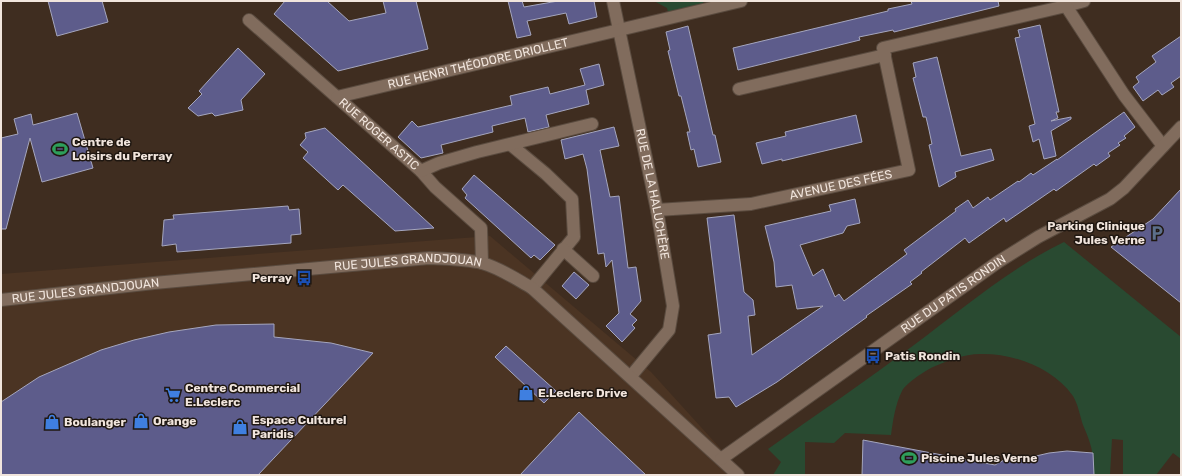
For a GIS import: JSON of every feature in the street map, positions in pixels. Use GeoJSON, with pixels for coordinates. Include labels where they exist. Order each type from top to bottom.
{"type":"FeatureCollection","features":[{"type":"Feature","properties":{"kind":"street","name":"RUE DE LA HALUCHÈRE"},"geometry":{"type":"LineString","coordinates":[[613,1],[657,210],[673,306],[669,330],[631,376]]}},
{"type":"Feature","properties":{"kind":"street","name":"RUE HENRI THÉODORE DRIOLLET"},"geometry":{"type":"LineString","coordinates":[[337,97],[620,31],[741,1]]}},
{"type":"Feature","properties":{"kind":"street"},"geometry":{"type":"LineString","coordinates":[[739,89],[885,55],[883,48],[1084,1]]}},
{"type":"Feature","properties":{"kind":"street"},"geometry":{"type":"LineString","coordinates":[[1066,6],[1124,95],[1163,146]]}},
{"type":"Feature","properties":{"kind":"street","name":"RUE ROGER ASTIC"},"geometry":{"type":"LineString","coordinates":[[249,20],[421,171],[435,187],[481,228],[482,263]]}},
{"type":"Feature","properties":{"kind":"street","name":"AVENUE DES FÉES"},"geometry":{"type":"LineString","coordinates":[[657,210],[751,204],[909,170],[885,55]]}},
{"type":"Feature","properties":{"kind":"street"},"geometry":{"type":"LineString","coordinates":[[421,171],[439,163],[477,152],[511,145],[592,124]]}},
{"type":"Feature","properties":{"kind":"street","name":"RUE DU PATIS RONDIN"},"geometry":{"type":"LineString","coordinates":[[721,459],[998,262],[1038,237],[1110,199],[1124,188],[1181,127]]}},
{"type":"Feature","properties":{"kind":"street"},"geometry":{"type":"LineString","coordinates":[[511,145],[546,174],[572,199],[574,237],[532,288]]}},
{"type":"Feature","properties":{"kind":"street"},"geometry":{"type":"LineString","coordinates":[[563,249],[593,276]]}},
{"type":"Feature","properties":{"kind":"street","name":"RUE JULES GRANDJOUAN"},"geometry":{"type":"LineString","coordinates":[[1,300],[162,282],[421,259],[456,259],[482,263],[508,274],[532,288],[631,376],[738,475]]}},
{"type":"Feature","properties":{"kind":"shaded area"},"geometry":{"type":"Polygon","coordinates":[[[490,236],[651,372],[739,469],[737,475],[1,475],[1,274],[490,236]]]}},
{"type":"Feature","properties":{"kind":"green space"},"geometry":{"type":"Polygon","coordinates":[[[654,1],[703,1],[704,7],[669,16],[667,8],[654,1]]]}},
{"type":"Feature","properties":{"kind":"green space"},"geometry":{"type":"Polygon","coordinates":[[[1064,242],[1181,337],[1181,459],[1173,453],[1156,475],[1123,475],[1123,440],[1112,439],[1110,475],[1092,475],[1093,455],[1090,443],[1075,399],[1065,386],[1044,370],[1019,359],[993,354],[974,354],[950,360],[938,365],[921,374],[907,384],[902,391],[898,402],[891,435],[845,433],[834,443],[805,442],[805,475],[773,475],[781,462],[768,449],[896,358],[968,303],[1005,277],[1044,252],[1064,242]]]}},
{"type":"Feature","properties":{"kind":"building"},"geometry":{"type":"Polygon","coordinates":[[[48,1],[102,1],[108,22],[57,36],[48,1]]]}},
{"type":"Feature","properties":{"kind":"building"},"geometry":{"type":"Polygon","coordinates":[[[285,1],[327,1],[349,21],[386,13],[383,1],[416,1],[428,49],[338,71],[274,14],[285,1]]]}},
{"type":"Feature","properties":{"kind":"building"},"geometry":{"type":"Polygon","coordinates":[[[508,1],[522,1],[524,7],[558,1],[594,1],[597,17],[569,24],[566,13],[527,21],[531,35],[517,38],[508,1]]]}},
{"type":"Feature","properties":{"kind":"building"},"geometry":{"type":"Polygon","coordinates":[[[911,1],[998,1],[999,6],[894,32],[893,30],[859,37],[860,40],[738,70],[733,48],[888,11],[888,9],[912,4],[911,1]]]}},
{"type":"Feature","properties":{"kind":"building"},"geometry":{"type":"Polygon","coordinates":[[[1040,25],[1059,112],[1056,112],[1058,118],[1051,121],[1071,117],[1071,119],[1051,131],[1056,156],[1044,159],[1039,139],[1033,142],[1029,126],[1035,124],[1015,38],[1020,37],[1018,30],[1040,25]]]}},
{"type":"Feature","properties":{"kind":"building"},"geometry":{"type":"Polygon","coordinates":[[[688,26],[713,135],[715,135],[721,162],[698,167],[694,149],[691,150],[687,132],[690,132],[668,51],[670,50],[666,32],[688,26]]]}},
{"type":"Feature","properties":{"kind":"building"},"geometry":{"type":"Polygon","coordinates":[[[1181,36],[1181,76],[1171,83],[1174,87],[1162,95],[1158,90],[1143,101],[1133,87],[1139,82],[1136,77],[1156,62],[1152,56],[1181,36]]]}},
{"type":"Feature","properties":{"kind":"building"},"geometry":{"type":"Polygon","coordinates":[[[238,48],[265,74],[241,100],[243,110],[215,116],[212,113],[198,116],[188,108],[202,94],[199,91],[238,48]]]}},
{"type":"Feature","properties":{"kind":"building"},"geometry":{"type":"Polygon","coordinates":[[[937,57],[961,156],[991,149],[994,160],[955,172],[956,177],[939,187],[929,145],[932,144],[926,117],[923,117],[913,78],[916,77],[913,63],[937,57]]]}},
{"type":"Feature","properties":{"kind":"building"},"geometry":{"type":"Polygon","coordinates":[[[599,64],[604,85],[586,90],[589,104],[546,115],[549,127],[528,132],[525,118],[492,126],[493,132],[441,145],[443,153],[421,158],[398,137],[412,121],[418,127],[512,105],[510,96],[548,87],[550,94],[585,85],[580,69],[599,64]]]}},
{"type":"Feature","properties":{"kind":"building"},"geometry":{"type":"Polygon","coordinates":[[[1124,112],[1135,127],[1124,136],[1126,138],[1118,143],[1120,145],[1108,153],[1110,156],[1096,166],[1094,164],[1056,191],[1054,189],[1006,222],[1004,218],[969,243],[965,238],[921,272],[922,273],[910,282],[912,284],[777,382],[736,407],[729,397],[716,398],[708,335],[721,333],[707,218],[734,215],[744,292],[753,300],[755,315],[748,316],[752,355],[823,306],[797,309],[792,285],[776,287],[774,262],[765,226],[831,211],[829,205],[855,199],[860,223],[847,226],[843,233],[800,245],[813,276],[823,269],[835,297],[839,294],[844,301],[907,254],[904,250],[956,211],[955,209],[968,200],[973,208],[988,197],[990,200],[1031,173],[1033,175],[1057,160],[1124,112]]]}},
{"type":"Feature","properties":{"kind":"building","name":"Centre de Loisirs du Perray"},"geometry":{"type":"Polygon","coordinates":[[[77,113],[93,168],[42,182],[30,138],[6,229],[1,229],[1,138],[18,134],[14,119],[31,114],[33,125],[77,113]]]}},
{"type":"Feature","properties":{"kind":"building"},"geometry":{"type":"Polygon","coordinates":[[[856,115],[862,142],[782,161],[782,159],[762,164],[756,143],[786,136],[785,132],[856,115]]]}},
{"type":"Feature","properties":{"kind":"building"},"geometry":{"type":"Polygon","coordinates":[[[614,127],[619,146],[600,150],[610,197],[619,196],[628,268],[636,267],[641,301],[630,314],[637,320],[632,325],[635,328],[622,342],[606,326],[619,313],[612,260],[606,267],[604,253],[598,254],[587,169],[583,154],[565,159],[561,140],[614,127]]]}},
{"type":"Feature","properties":{"kind":"building"},"geometry":{"type":"Polygon","coordinates":[[[325,128],[434,228],[395,231],[343,185],[338,190],[303,158],[308,152],[300,145],[306,138],[305,133],[325,128]]]}},
{"type":"Feature","properties":{"kind":"building"},"geometry":{"type":"Polygon","coordinates":[[[474,175],[555,245],[540,260],[534,255],[531,258],[465,198],[467,195],[462,189],[474,175]]]}},
{"type":"Feature","properties":{"kind":"building","name":"Parking Clinique Jules Verne"},"geometry":{"type":"Polygon","coordinates":[[[1181,189],[1181,303],[1111,247],[1153,219],[1181,189]]]}},
{"type":"Feature","properties":{"kind":"building"},"geometry":{"type":"Polygon","coordinates":[[[288,206],[289,210],[299,209],[301,234],[291,235],[291,243],[177,252],[176,244],[162,246],[164,220],[174,219],[173,215],[288,206]]]}},
{"type":"Feature","properties":{"kind":"building"},"geometry":{"type":"Polygon","coordinates":[[[574,272],[589,285],[576,299],[562,286],[574,272]]]}},
{"type":"Feature","properties":{"kind":"building","name":"Centre Commercial E.Leclerc"},"geometry":{"type":"Polygon","coordinates":[[[274,324],[274,337],[331,343],[373,353],[258,475],[1,475],[1,402],[39,377],[101,350],[134,340],[169,332],[216,325],[274,324]]]}},
{"type":"Feature","properties":{"kind":"building"},"geometry":{"type":"Polygon","coordinates":[[[506,346],[556,391],[544,403],[495,357],[506,346]]]}},
{"type":"Feature","properties":{"kind":"building"},"geometry":{"type":"Polygon","coordinates":[[[579,412],[646,475],[520,475],[579,412]]]}},
{"type":"Feature","properties":{"kind":"building","name":"Piscine Jules Verne"},"geometry":{"type":"Polygon","coordinates":[[[863,440],[995,465],[1004,460],[1023,459],[1049,453],[1067,451],[1093,453],[1094,475],[862,475],[863,440]]]}},
{"type":"Feature","properties":{"kind":"place","name":"Centre de Loisirs du Perray"},"geometry":{"type":"Point","coordinates":[60,149]}},
{"type":"Feature","properties":{"kind":"place","name":"Parking Clinique Jules Verne"},"geometry":{"type":"Point","coordinates":[1157,233]}},
{"type":"Feature","properties":{"kind":"place","name":"Perray"},"geometry":{"type":"Point","coordinates":[304,278]}},
{"type":"Feature","properties":{"kind":"place","name":"Patis Rondin"},"geometry":{"type":"Point","coordinates":[873,356]}},
{"type":"Feature","properties":{"kind":"place","name":"E.Leclerc Drive"},"geometry":{"type":"Point","coordinates":[526,393]}},
{"type":"Feature","properties":{"kind":"place","name":"Centre Commercial E.Leclerc"},"geometry":{"type":"Point","coordinates":[173,395]}},
{"type":"Feature","properties":{"kind":"place","name":"Orange"},"geometry":{"type":"Point","coordinates":[141,421]}},
{"type":"Feature","properties":{"kind":"place","name":"Boulanger"},"geometry":{"type":"Point","coordinates":[52,422]}},
{"type":"Feature","properties":{"kind":"place","name":"Espace Culturel Paridis"},"geometry":{"type":"Point","coordinates":[240,427]}},
{"type":"Feature","properties":{"kind":"place","name":"Piscine Jules Verne"},"geometry":{"type":"Point","coordinates":[909,458]}}]}
